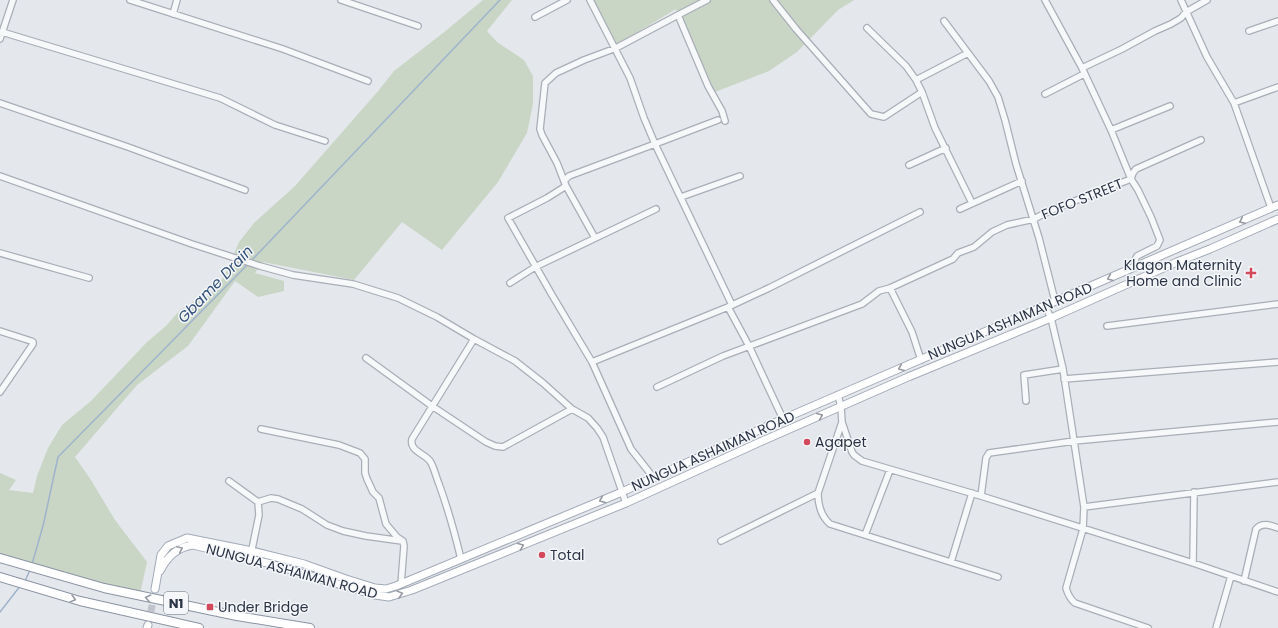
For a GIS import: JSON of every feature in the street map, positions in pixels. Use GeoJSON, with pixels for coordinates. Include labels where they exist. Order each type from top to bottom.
{"type":"FeatureCollection","features":[{"type":"Feature","properties":{"kind":"highway","name":"N1"},"geometry":{"type":"LineString","coordinates":[[0,558],[104,588],[139,596],[237,616],[310,628]]}},
{"type":"Feature","properties":{"kind":"highway","name":"N1"},"geometry":{"type":"LineString","coordinates":[[0,577],[16,583],[135,614],[199,628]]}},
{"type":"Feature","properties":{"kind":"main road","name":"NUNGUA ASHAIMAN ROAD"},"geometry":{"type":"LineString","coordinates":[[155,589],[161,555],[168,546],[187,538],[250,554],[304,564],[376,588],[386,588],[401,584],[622,492],[783,419],[1278,205]]}},
{"type":"Feature","properties":{"kind":"main road","name":"NUNGUA ASHAIMAN ROAD"},"geometry":{"type":"LineString","coordinates":[[250,554],[363,593],[389,596],[424,586],[626,503],[908,377],[1051,318],[1278,219]]}},
{"type":"Feature","properties":{"kind":"street"},"geometry":{"type":"LineString","coordinates":[[0,39],[13,0]]}},
{"type":"Feature","properties":{"kind":"street"},"geometry":{"type":"LineString","coordinates":[[130,0],[283,49],[368,81]]}},
{"type":"Feature","properties":{"kind":"street"},"geometry":{"type":"LineString","coordinates":[[173,14],[177,0]]}},
{"type":"Feature","properties":{"kind":"street"},"geometry":{"type":"LineString","coordinates":[[341,0],[418,26]]}},
{"type":"Feature","properties":{"kind":"street"},"geometry":{"type":"LineString","coordinates":[[535,18],[567,0]]}},
{"type":"Feature","properties":{"kind":"street"},"geometry":{"type":"LineString","coordinates":[[590,0],[616,48],[630,78],[655,144],[681,197],[783,419]]}},
{"type":"Feature","properties":{"kind":"street"},"geometry":{"type":"LineString","coordinates":[[595,238],[565,184],[557,163],[542,135],[540,128],[545,83],[556,72],[616,48],[707,0]]}},
{"type":"Feature","properties":{"kind":"street"},"geometry":{"type":"LineString","coordinates":[[1045,0],[1083,71],[1111,130],[1131,180],[1138,190],[1160,240],[1157,246],[1137,256],[1135,260],[1136,267]]}},
{"type":"Feature","properties":{"kind":"street"},"geometry":{"type":"LineString","coordinates":[[1181,0],[1207,57],[1234,103],[1270,205],[1270,209]]}},
{"type":"Feature","properties":{"kind":"street"},"geometry":{"type":"LineString","coordinates":[[1045,94],[1122,49],[1171,24],[1181,18],[1186,12],[1207,0]]}},
{"type":"Feature","properties":{"kind":"street"},"geometry":{"type":"LineString","coordinates":[[775,1],[796,29],[871,114],[884,117],[922,92]]}},
{"type":"Feature","properties":{"kind":"street"},"geometry":{"type":"LineString","coordinates":[[678,15],[708,86],[722,111],[724,121]]}},
{"type":"Feature","properties":{"kind":"street"},"geometry":{"type":"LineString","coordinates":[[944,21],[989,81],[998,97],[1034,219],[1055,302]]}},
{"type":"Feature","properties":{"kind":"street"},"geometry":{"type":"LineString","coordinates":[[1249,31],[1278,21]]}},
{"type":"Feature","properties":{"kind":"street"},"geometry":{"type":"LineString","coordinates":[[867,28],[906,66],[916,80],[935,128],[972,203]]}},
{"type":"Feature","properties":{"kind":"street"},"geometry":{"type":"LineString","coordinates":[[2,32],[220,98],[275,125],[325,141]]}},
{"type":"Feature","properties":{"kind":"street"},"geometry":{"type":"LineString","coordinates":[[916,80],[968,53]]}},
{"type":"Feature","properties":{"kind":"street"},"geometry":{"type":"LineString","coordinates":[[1234,103],[1278,87]]}},
{"type":"Feature","properties":{"kind":"street"},"geometry":{"type":"LineString","coordinates":[[0,103],[128,147],[245,190]]}},
{"type":"Feature","properties":{"kind":"street"},"geometry":{"type":"LineString","coordinates":[[1111,130],[1170,106]]}},
{"type":"Feature","properties":{"kind":"street"},"geometry":{"type":"LineString","coordinates":[[653,477],[631,449],[592,362],[535,267],[508,218],[547,198],[565,184],[569,176],[718,120]]}},
{"type":"Feature","properties":{"kind":"street"},"geometry":{"type":"LineString","coordinates":[[1131,180],[1136,169],[1201,140]]}},
{"type":"Feature","properties":{"kind":"street"},"geometry":{"type":"LineString","coordinates":[[909,165],[946,148]]}},
{"type":"Feature","properties":{"kind":"street"},"geometry":{"type":"LineString","coordinates":[[0,176],[192,244],[218,251],[260,266],[293,275],[353,284],[398,298],[437,317],[514,361],[543,383],[572,409],[588,418],[597,428],[602,437],[626,503]]}},
{"type":"Feature","properties":{"kind":"street"},"geometry":{"type":"LineString","coordinates":[[681,197],[740,176]]}},
{"type":"Feature","properties":{"kind":"street"},"geometry":{"type":"LineString","coordinates":[[960,209],[1022,180]]}},
{"type":"Feature","properties":{"kind":"street","name":"FOFO STREET"},"geometry":{"type":"LineString","coordinates":[[657,387],[716,359],[858,305],[874,293],[890,288],[953,259],[958,253],[974,247],[992,232],[1007,225],[1034,219],[1049,211],[1131,180]]}},
{"type":"Feature","properties":{"kind":"street"},"geometry":{"type":"LineString","coordinates":[[510,283],[535,267],[656,209]]}},
{"type":"Feature","properties":{"kind":"street"},"geometry":{"type":"LineString","coordinates":[[592,362],[730,306],[920,212]]}},
{"type":"Feature","properties":{"kind":"street"},"geometry":{"type":"LineString","coordinates":[[0,253],[89,278]]}},
{"type":"Feature","properties":{"kind":"street"},"geometry":{"type":"LineString","coordinates":[[890,288],[912,332],[921,360]]}},
{"type":"Feature","properties":{"kind":"street"},"geometry":{"type":"LineString","coordinates":[[1107,326],[1278,304]]}},
{"type":"Feature","properties":{"kind":"street"},"geometry":{"type":"LineString","coordinates":[[1045,306],[1051,318],[1063,369],[1084,507],[1083,529],[1066,588],[1070,599],[1075,603],[1148,628]]}},
{"type":"Feature","properties":{"kind":"street"},"geometry":{"type":"LineString","coordinates":[[0,332],[31,341],[33,344],[0,392]]}},
{"type":"Feature","properties":{"kind":"street"},"geometry":{"type":"LineString","coordinates":[[461,559],[447,507],[431,463],[426,456],[412,448],[411,444],[412,439],[474,339]]}},
{"type":"Feature","properties":{"kind":"street"},"geometry":{"type":"LineString","coordinates":[[366,358],[432,406],[486,442],[495,446],[503,447],[572,409]]}},
{"type":"Feature","properties":{"kind":"street"},"geometry":{"type":"LineString","coordinates":[[1064,379],[1278,362]]}},
{"type":"Feature","properties":{"kind":"street"},"geometry":{"type":"LineString","coordinates":[[1026,401],[1024,375],[1063,369]]}},
{"type":"Feature","properties":{"kind":"street"},"geometry":{"type":"LineString","coordinates":[[838,395],[841,407],[842,422],[854,455],[862,460],[890,470],[972,493],[1193,563],[1278,592]]}},
{"type":"Feature","properties":{"kind":"street"},"geometry":{"type":"LineString","coordinates":[[842,422],[818,493],[818,503],[825,519],[830,524],[998,577]]}},
{"type":"Feature","properties":{"kind":"street"},"geometry":{"type":"LineString","coordinates":[[980,496],[986,458],[989,452],[1074,441],[1278,422]]}},
{"type":"Feature","properties":{"kind":"street"},"geometry":{"type":"LineString","coordinates":[[261,429],[339,445],[360,453],[365,459],[365,473],[378,498],[386,524],[397,537],[403,541],[404,546],[401,584]]}},
{"type":"Feature","properties":{"kind":"street"},"geometry":{"type":"LineString","coordinates":[[865,535],[890,470]]}},
{"type":"Feature","properties":{"kind":"street"},"geometry":{"type":"LineString","coordinates":[[229,481],[258,502],[259,515],[250,554]]}},
{"type":"Feature","properties":{"kind":"street"},"geometry":{"type":"LineString","coordinates":[[1084,507],[1278,482]]}},
{"type":"Feature","properties":{"kind":"street"},"geometry":{"type":"LineString","coordinates":[[1193,563],[1194,492]]}},
{"type":"Feature","properties":{"kind":"street"},"geometry":{"type":"LineString","coordinates":[[721,541],[818,493]]}},
{"type":"Feature","properties":{"kind":"street"},"geometry":{"type":"LineString","coordinates":[[951,562],[972,493]]}},
{"type":"Feature","properties":{"kind":"street"},"geometry":{"type":"LineString","coordinates":[[258,502],[271,498],[278,499],[302,509],[327,525],[343,531],[403,541]]}},
{"type":"Feature","properties":{"kind":"street"},"geometry":{"type":"LineString","coordinates":[[1244,581],[1256,529],[1258,526],[1266,524],[1278,528]]}},
{"type":"Feature","properties":{"kind":"street"},"geometry":{"type":"LineString","coordinates":[[1216,628],[1231,576]]}},
{"type":"Feature","properties":{"kind":"green space"},"geometry":{"type":"Polygon","coordinates":[[[483,0],[512,0],[487,31],[497,42],[524,60],[533,76],[533,104],[527,133],[498,182],[442,250],[402,222],[354,280],[263,262],[255,273],[284,281],[284,291],[258,297],[235,281],[188,346],[137,385],[75,457],[115,520],[147,562],[140,594],[0,555],[0,473],[16,480],[9,490],[33,493],[37,476],[48,448],[62,425],[91,401],[147,342],[166,326],[180,310],[194,301],[206,297],[219,284],[227,271],[239,242],[254,223],[295,186],[394,71],[483,0]]]}},
{"type":"Feature","properties":{"kind":"green space"},"geometry":{"type":"Polygon","coordinates":[[[588,0],[854,0],[838,10],[797,52],[769,71],[715,92],[676,9],[611,48],[588,0]]]}},
{"type":"Feature","properties":{"kind":"waterway","name":"Gbame Drain"},"geometry":{"type":"LineString","coordinates":[[251,261],[500,0]]}},
{"type":"Feature","properties":{"kind":"waterway","name":"Gbame Drain"},"geometry":{"type":"LineString","coordinates":[[32,564],[43,526],[58,457],[249,263]]}},
{"type":"Feature","properties":{"kind":"waterway","name":"Gbame Drain"},"geometry":{"type":"LineString","coordinates":[[25,581],[30,570]]}},
{"type":"Feature","properties":{"kind":"waterway","name":"Gbame Drain"},"geometry":{"type":"LineString","coordinates":[[0,612],[21,585]]}},
{"type":"Feature","properties":{"kind":"tunnel"},"geometry":{"type":"LineString","coordinates":[[149,622],[155,589]]}},
{"type":"Feature","properties":{"kind":"place","name":"Klagon Maternity Home and Clinic"},"geometry":{"type":"Point","coordinates":[1251,273]}},
{"type":"Feature","properties":{"kind":"place","name":"Agapet"},"geometry":{"type":"Point","coordinates":[807,442]}},
{"type":"Feature","properties":{"kind":"place","name":"Total"},"geometry":{"type":"Point","coordinates":[542,555]}},
{"type":"Feature","properties":{"kind":"place","name":"Under Bridge"},"geometry":{"type":"Point","coordinates":[210,607]}}]}
